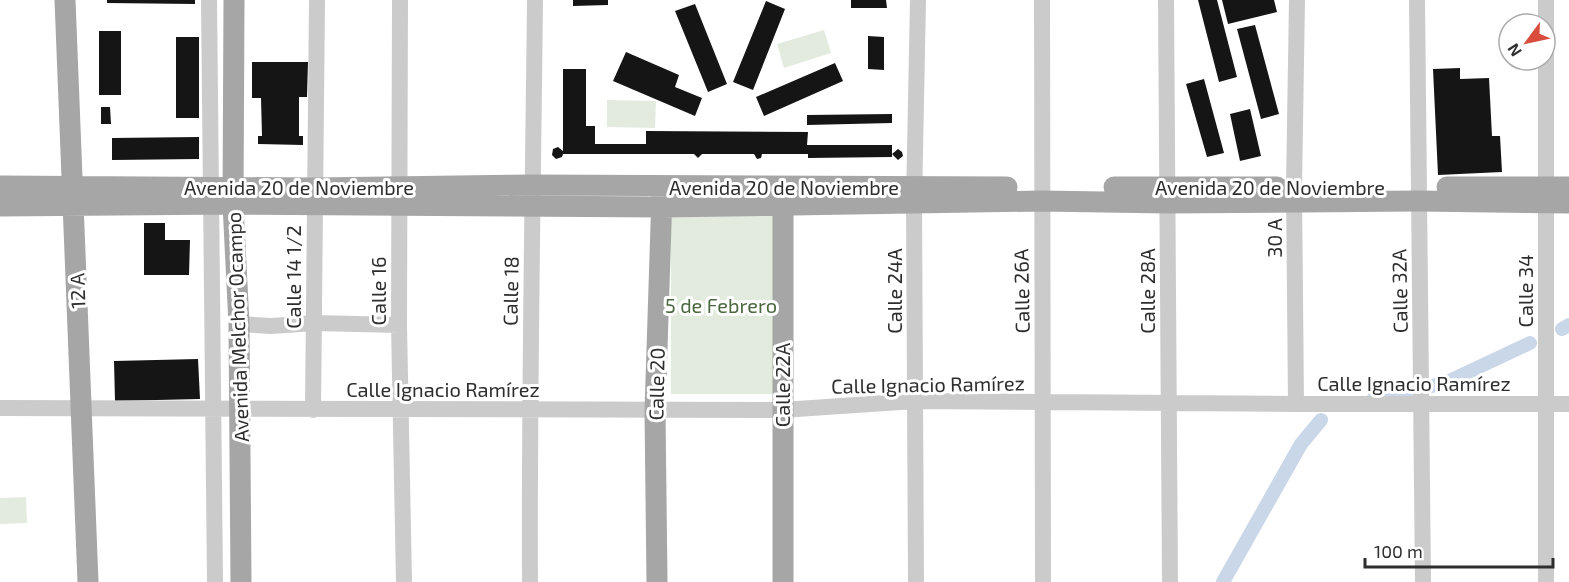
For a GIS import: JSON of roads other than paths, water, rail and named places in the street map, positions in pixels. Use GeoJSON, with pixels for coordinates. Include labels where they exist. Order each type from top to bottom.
{"type":"FeatureCollection","features":[{"type":"Feature","properties":{"kind":"main road","name":"12 A"},"geometry":{"type":"LineString","coordinates":[[65,0],[88,582]]}},
{"type":"Feature","properties":{"kind":"main road","name":"Avenida Melchor Ocampo"},"geometry":{"type":"LineString","coordinates":[[234,0],[223,196],[239,324],[241,582]]}},
{"type":"Feature","properties":{"kind":"main road","name":"Avenida 20 de Noviembre"},"geometry":{"type":"LineString","coordinates":[[0,186],[73,197]]}},
{"type":"Feature","properties":{"kind":"main road","name":"Avenida 20 de Noviembre"},"geometry":{"type":"LineString","coordinates":[[1545,195],[1569,187]]}},
{"type":"Feature","properties":{"kind":"main road","name":"Avenida 20 de Noviembre"},"geometry":{"type":"LineString","coordinates":[[0,206],[73,197],[533,195],[662,197],[915,194],[1545,195],[1569,203]]}},
{"type":"Feature","properties":{"kind":"main road","name":"Calle 22A"},"geometry":{"type":"LineString","coordinates":[[783,196],[783,582]]}},
{"type":"Feature","properties":{"kind":"main road","name":"Calle 20"},"geometry":{"type":"LineString","coordinates":[[657,582],[655,411],[662,197]]}},
{"type":"Feature","properties":{"kind":"street","name":"Avenida Melchor Ocampo"},"geometry":{"type":"LineString","coordinates":[[209,0],[223,196],[212,408],[215,582]]}},
{"type":"Feature","properties":{"kind":"street","name":"Calle 14 1/2"},"geometry":{"type":"LineString","coordinates":[[313,410],[317,0]]}},
{"type":"Feature","properties":{"kind":"street","name":"Calle 16"},"geometry":{"type":"LineString","coordinates":[[400,0],[399,325],[404,582]]}},
{"type":"Feature","properties":{"kind":"street","name":"Calle 18"},"geometry":{"type":"LineString","coordinates":[[530,582],[529,411],[535,0]]}},
{"type":"Feature","properties":{"kind":"street","name":"Calle 24A"},"geometry":{"type":"LineString","coordinates":[[916,582],[915,194],[918,0]]}},
{"type":"Feature","properties":{"kind":"street","name":"Calle 26A"},"geometry":{"type":"LineString","coordinates":[[1042,0],[1043,582]]}},
{"type":"Feature","properties":{"kind":"street","name":"Calle 28A"},"geometry":{"type":"LineString","coordinates":[[1166,0],[1170,582]]}},
{"type":"Feature","properties":{"kind":"street","name":"30 A"},"geometry":{"type":"LineString","coordinates":[[1296,404],[1294,195],[1297,0]]}},
{"type":"Feature","properties":{"kind":"street","name":"Calle 32A"},"geometry":{"type":"LineString","coordinates":[[1417,0],[1423,582]]}},
{"type":"Feature","properties":{"kind":"street","name":"Calle 34"},"geometry":{"type":"LineString","coordinates":[[1546,0],[1546,582]]}},
{"type":"Feature","properties":{"kind":"street"},"geometry":{"type":"LineString","coordinates":[[239,324],[399,325]]}},
{"type":"Feature","properties":{"kind":"street","name":"Calle Ignacio Ramírez"},"geometry":{"type":"LineString","coordinates":[[0,408],[313,410],[401,408],[655,411],[782,410],[915,401],[1168,404],[1569,404]]}},
{"type":"Feature","properties":{"kind":"waterway"},"geometry":{"type":"LineString","coordinates":[[1562,329],[1569,325]]}},
{"type":"Feature","properties":{"kind":"waterway"},"geometry":{"type":"LineString","coordinates":[[1432,386],[1447,382],[1530,343]]}},
{"type":"Feature","properties":{"kind":"waterway"},"geometry":{"type":"LineString","coordinates":[[1374,398],[1411,393]]}},
{"type":"Feature","properties":{"kind":"waterway"},"geometry":{"type":"LineString","coordinates":[[1223,582],[1301,444],[1321,420]]}},
{"type":"Feature","properties":{"kind":"park label","name":"5 de Febrero"},"geometry":{"type":"Point","coordinates":[721,305]}}]}
